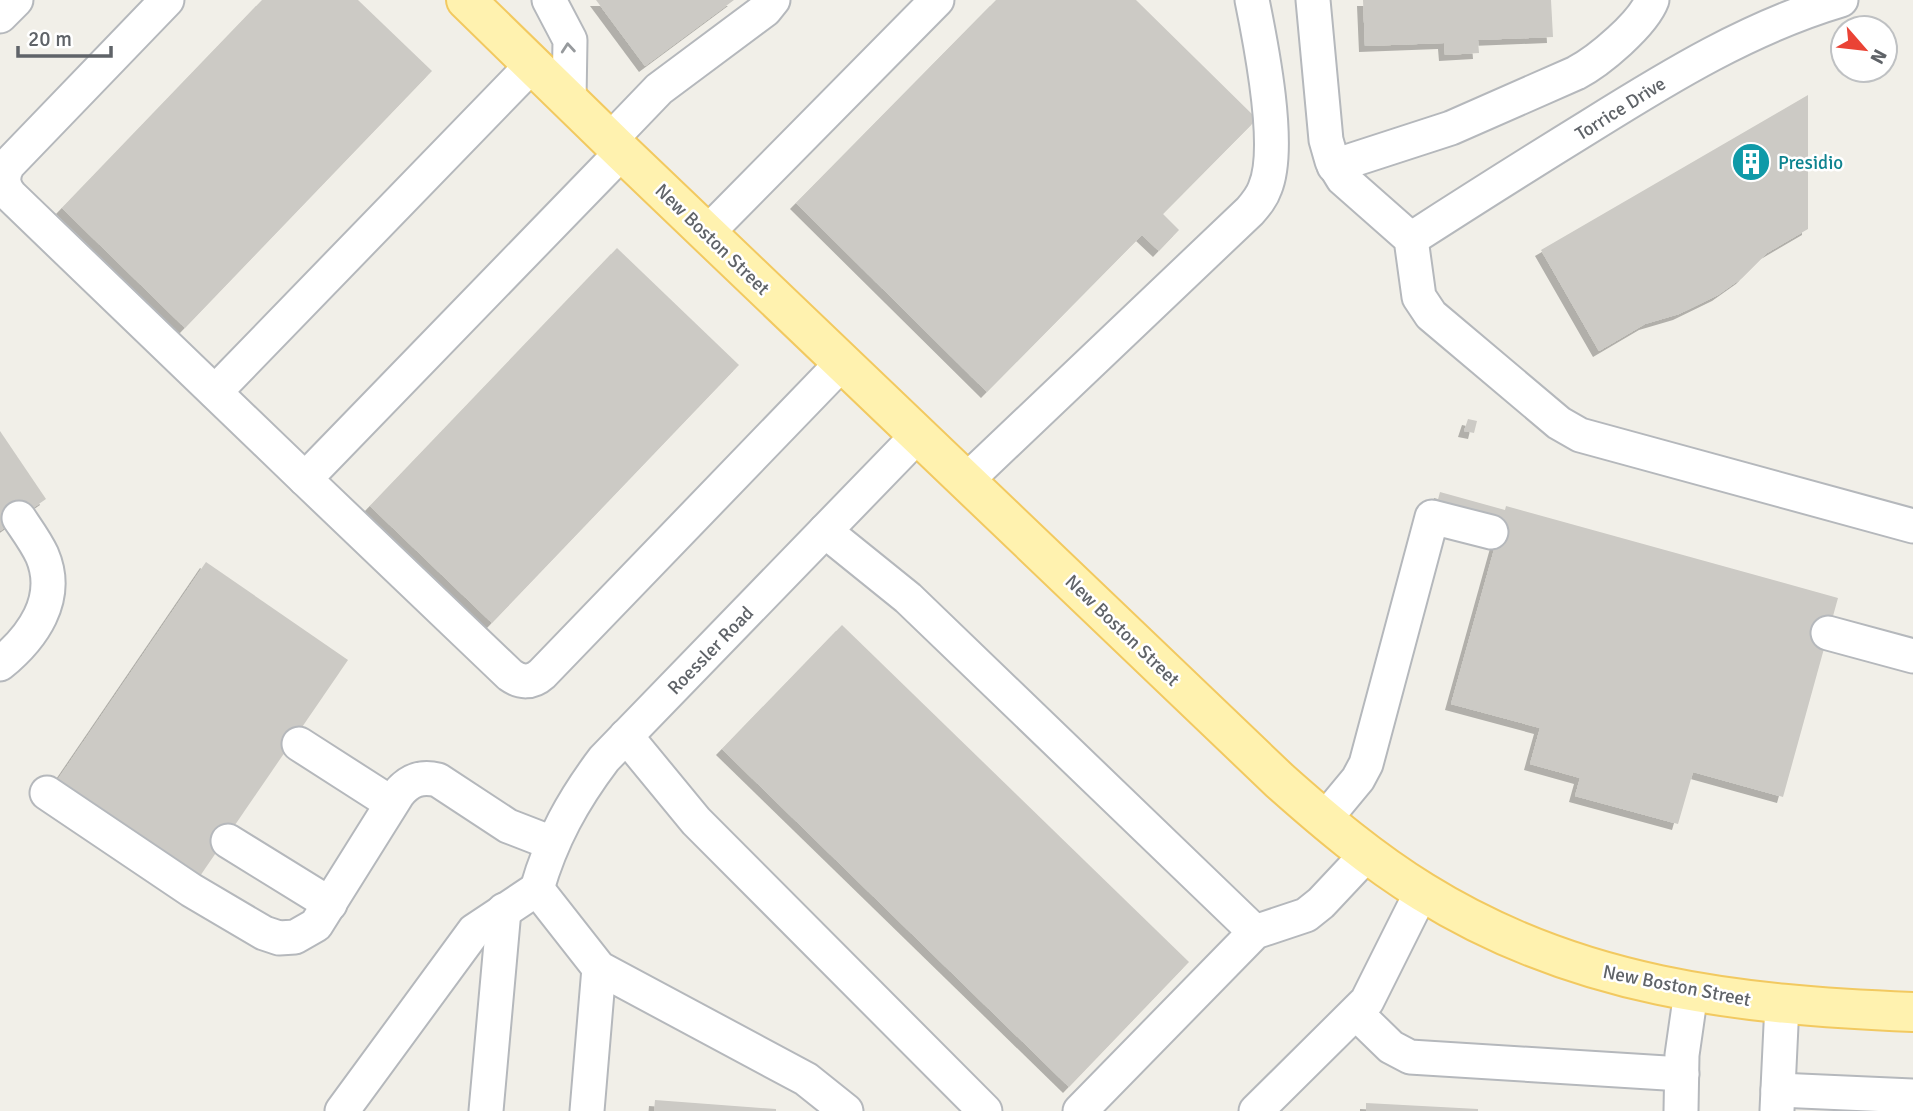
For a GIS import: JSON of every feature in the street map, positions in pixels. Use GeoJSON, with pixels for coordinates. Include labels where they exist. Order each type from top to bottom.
{"type":"FeatureCollection","features":[{"type":"Feature","properties":{"kind":"main road","name":"New Boston Street"},"geometry":{"type":"LineString","coordinates":[[466,0],[1280,781],[1367,854],[1422,891],[1475,921],[1539,950],[1600,971],[1691,992],[1782,1004],[1823,1009],[1913,1012]]}},
{"type":"Feature","properties":{"kind":"street"},"geometry":{"type":"LineString","coordinates":[[0,16],[16,0]]}},
{"type":"Feature","properties":{"kind":"street"},"geometry":{"type":"LineString","coordinates":[[167,0],[8,165],[4,173],[4,183],[11,196],[517,680],[533,681],[542,674],[843,362]]}},
{"type":"Feature","properties":{"kind":"street"},"geometry":{"type":"LineString","coordinates":[[549,0],[570,40],[569,100]]}},
{"type":"Feature","properties":{"kind":"street"},"geometry":{"type":"LineString","coordinates":[[305,479],[616,146],[659,89],[765,10],[773,0]]}},
{"type":"Feature","properties":{"kind":"street"},"geometry":{"type":"LineString","coordinates":[[706,233],[937,0]]}},
{"type":"Feature","properties":{"kind":"street"},"geometry":{"type":"LineString","coordinates":[[966,481],[1250,211],[1261,197],[1270,171],[1270,108],[1261,41],[1252,0]]}},
{"type":"Feature","properties":{"kind":"street"},"geometry":{"type":"LineString","coordinates":[[1313,0],[1326,140],[1334,166],[1350,187],[1411,239],[1419,297],[1428,312],[1573,432],[1913,526]]}},
{"type":"Feature","properties":{"kind":"street"},"geometry":{"type":"LineString","coordinates":[[1334,166],[1451,128],[1576,74],[1635,26],[1645,16],[1652,0]]}},
{"type":"Feature","properties":{"kind":"street","name":"Torrice Drive"},"geometry":{"type":"LineString","coordinates":[[1411,239],[1671,76],[1795,8],[1841,0]]}},
{"type":"Feature","properties":{"kind":"street"},"geometry":{"type":"LineString","coordinates":[[215,392],[533,64]]}},
{"type":"Feature","properties":{"kind":"street","name":"Roessler Road"},"geometry":{"type":"LineString","coordinates":[[537,889],[552,843],[586,783],[626,736],[918,435]]}},
{"type":"Feature","properties":{"kind":"street"},"geometry":{"type":"LineString","coordinates":[[1324,820],[1358,779],[1366,764],[1432,517],[1491,532]]}},
{"type":"Feature","properties":{"kind":"street"},"geometry":{"type":"LineString","coordinates":[[0,664],[33,633],[44,609],[47,591],[47,573],[42,556],[19,518]]}},
{"type":"Feature","properties":{"kind":"street"},"geometry":{"type":"LineString","coordinates":[[825,531],[908,598],[1255,932]]}},
{"type":"Feature","properties":{"kind":"street"},"geometry":{"type":"LineString","coordinates":[[1828,633],[1913,656]]}},
{"type":"Feature","properties":{"kind":"street"},"geometry":{"type":"LineString","coordinates":[[626,736],[696,821],[985,1111]]}},
{"type":"Feature","properties":{"kind":"street"},"geometry":{"type":"LineString","coordinates":[[299,744],[391,803]]}},
{"type":"Feature","properties":{"kind":"street"},"geometry":{"type":"LineString","coordinates":[[47,793],[191,890],[271,936],[287,938],[303,934],[316,925],[391,803],[406,784],[418,779],[443,783],[508,826],[552,843]]}},
{"type":"Feature","properties":{"kind":"street"},"geometry":{"type":"LineString","coordinates":[[228,841],[330,904]]}},
{"type":"Feature","properties":{"kind":"street"},"geometry":{"type":"LineString","coordinates":[[1080,1111],[1255,932],[1306,915],[1321,903],[1367,854]]}},
{"type":"Feature","properties":{"kind":"street"},"geometry":{"type":"LineString","coordinates":[[342,1111],[468,938],[480,926],[537,889],[599,968],[806,1079],[846,1111]]}},
{"type":"Feature","properties":{"kind":"street"},"geometry":{"type":"LineString","coordinates":[[1256,1111],[1367,1001],[1422,891]]}},
{"type":"Feature","properties":{"kind":"street"},"geometry":{"type":"LineString","coordinates":[[486,1111],[504,910]]}},
{"type":"Feature","properties":{"kind":"street"},"geometry":{"type":"LineString","coordinates":[[587,1111],[599,968]]}},
{"type":"Feature","properties":{"kind":"street"},"geometry":{"type":"LineString","coordinates":[[1681,1111],[1682,1074],[1691,992]]}},
{"type":"Feature","properties":{"kind":"street"},"geometry":{"type":"LineString","coordinates":[[1782,1004],[1777,1100],[1913,1096]]}},
{"type":"Feature","properties":{"kind":"street"},"geometry":{"type":"LineString","coordinates":[[1356,1013],[1391,1047],[1410,1057],[1682,1074]]}},
{"type":"Feature","properties":{"kind":"building"},"geometry":{"type":"Polygon","coordinates":[[[262,0],[358,0],[432,71],[185,328],[62,208],[262,0]]]}},
{"type":"Feature","properties":{"kind":"building"},"geometry":{"type":"Polygon","coordinates":[[[596,0],[734,0],[645,66],[596,0]]]}},
{"type":"Feature","properties":{"kind":"building"},"geometry":{"type":"Polygon","coordinates":[[[996,0],[1136,0],[1257,119],[1163,214],[1179,230],[1159,251],[1142,235],[987,392],[796,203],[996,0]]]}},
{"type":"Feature","properties":{"kind":"building"},"geometry":{"type":"Polygon","coordinates":[[[1363,0],[1551,0],[1553,37],[1478,40],[1479,53],[1445,55],[1444,43],[1365,46],[1363,0]]]}},
{"type":"Feature","properties":{"kind":"building","name":"Presidio"},"geometry":{"type":"Polygon","coordinates":[[[1808,95],[1808,229],[1767,253],[1742,278],[1718,295],[1679,314],[1645,324],[1599,351],[1541,250],[1808,95]]]}},
{"type":"Feature","properties":{"kind":"building"},"geometry":{"type":"Polygon","coordinates":[[[617,248],[739,365],[492,623],[370,506],[617,248]]]}},
{"type":"Feature","properties":{"kind":"building"},"geometry":{"type":"Polygon","coordinates":[[[1468,419],[1477,421],[1474,433],[1464,431],[1468,419]]]}},
{"type":"Feature","properties":{"kind":"building"},"geometry":{"type":"Polygon","coordinates":[[[0,431],[46,499],[0,531],[0,431]]]}},
{"type":"Feature","properties":{"kind":"building"},"geometry":{"type":"Polygon","coordinates":[[[1440,492],[1505,510],[1506,506],[1838,598],[1783,797],[1693,772],[1678,824],[1575,796],[1580,778],[1530,764],[1540,728],[1451,704],[1502,521],[1437,503],[1440,492]]]}},
{"type":"Feature","properties":{"kind":"building"},"geometry":{"type":"Polygon","coordinates":[[[206,562],[348,660],[198,879],[56,782],[206,562]]]}},
{"type":"Feature","properties":{"kind":"building"},"geometry":{"type":"Polygon","coordinates":[[[842,625],[1189,962],[1069,1087],[722,749],[842,625]]]}},
{"type":"Feature","properties":{"kind":"building"},"geometry":{"type":"Polygon","coordinates":[[[655,1100],[776,1109],[776,1111],[654,1111],[655,1100]]]}},
{"type":"Feature","properties":{"kind":"building"},"geometry":{"type":"Polygon","coordinates":[[[1366,1103],[1478,1109],[1478,1111],[1366,1111],[1366,1103]]]}},
{"type":"Feature","properties":{"kind":"place","name":"Presidio"},"geometry":{"type":"Point","coordinates":[1751,162]}}]}
